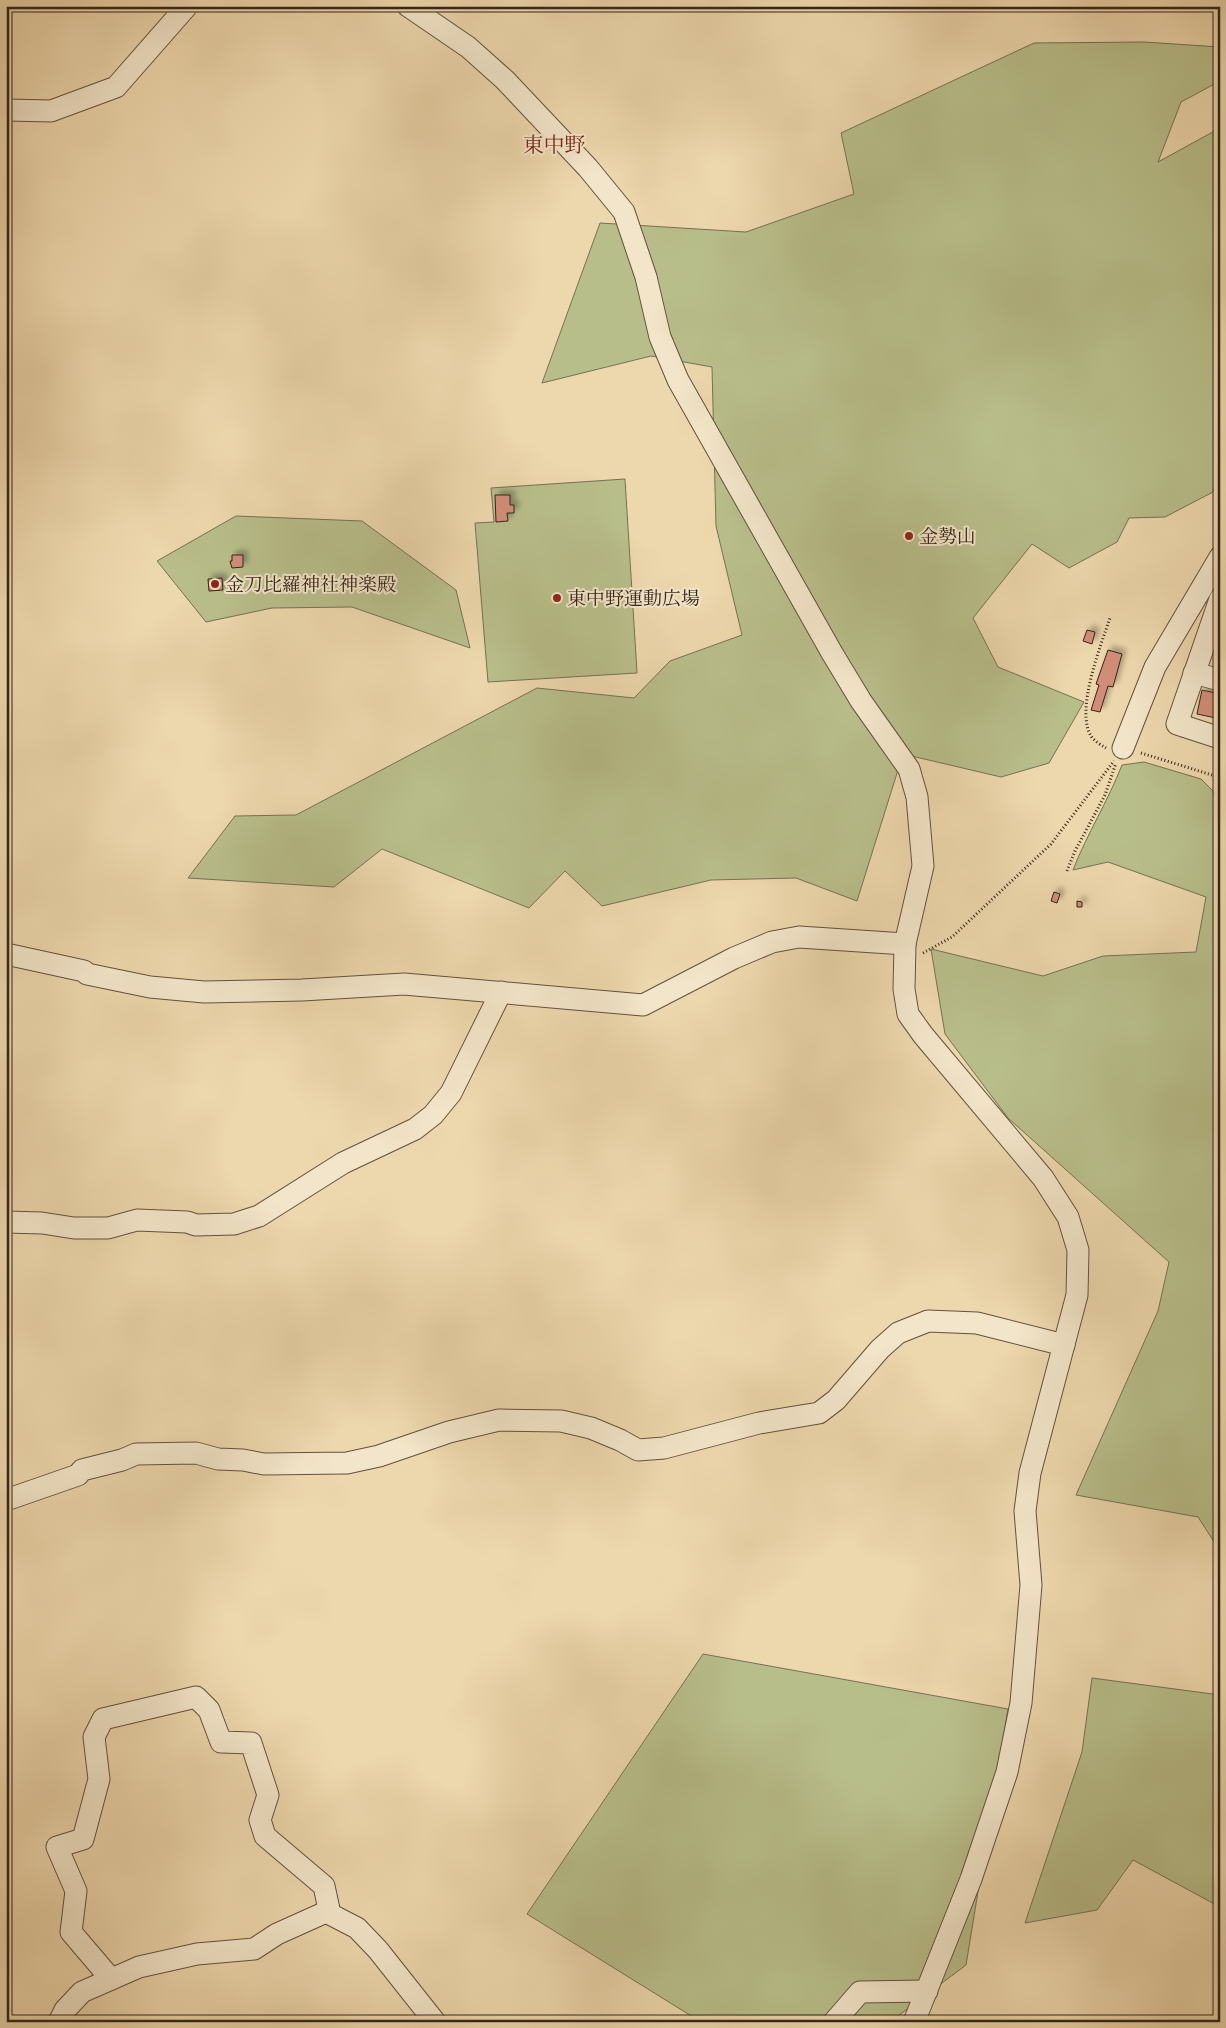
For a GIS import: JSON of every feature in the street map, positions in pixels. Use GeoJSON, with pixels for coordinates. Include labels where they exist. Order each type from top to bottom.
{"type":"FeatureCollection","features":[{"type":"Feature","properties":{"kind":"street"},"geometry":{"type":"LineString","coordinates":[[6,110],[51,111],[116,88],[187,6]]}},
{"type":"Feature","properties":{"kind":"street"},"geometry":{"type":"LineString","coordinates":[[408,6],[468,47],[505,80],[588,168],[624,212],[646,278],[660,336],[678,380],[832,653],[861,701],[909,768],[917,797],[923,866],[905,954],[904,989],[908,1014],[923,1035],[1044,1178],[1068,1217],[1078,1250],[1077,1295],[1030,1473],[1025,1511],[1031,1585],[1021,1703],[1007,1772],[971,1879],[914,2022]]}},
{"type":"Feature","properties":{"kind":"street"},"geometry":{"type":"LineString","coordinates":[[1121,751],[1155,666],[1220,557]]}},
{"type":"Feature","properties":{"kind":"street"},"geometry":{"type":"LineString","coordinates":[[1219,601],[1178,724],[1220,738]]}},
{"type":"Feature","properties":{"kind":"street"},"geometry":{"type":"LineString","coordinates":[[1194,672],[1220,680]]}},
{"type":"Feature","properties":{"kind":"street"},"geometry":{"type":"LineString","coordinates":[[6,954],[150,987],[204,992],[302,990],[404,984],[643,1005],[734,958],[772,942],[799,938],[905,954]]}},
{"type":"Feature","properties":{"kind":"street"},"geometry":{"type":"LineString","coordinates":[[6,1222],[42,1223],[74,1228],[108,1228],[137,1220],[187,1222],[196,1225],[234,1224],[260,1216],[343,1163],[415,1129],[433,1115],[451,1093],[501,992]]}},
{"type":"Feature","properties":{"kind":"street"},"geometry":{"type":"LineString","coordinates":[[6,1500],[78,1475],[82,1470],[122,1460],[136,1454],[196,1453],[218,1459],[242,1460],[264,1464],[347,1462],[379,1456],[449,1432],[499,1420],[561,1421],[591,1428],[638,1450],[664,1448],[759,1423],[819,1414],[836,1400],[880,1349],[892,1338],[928,1321],[976,1323],[1064,1345]]}},
{"type":"Feature","properties":{"kind":"street"},"geometry":{"type":"LineString","coordinates":[[111,1979],[71,1932],[76,1891],[57,1847],[83,1839],[99,1779],[94,1737],[103,1719],[196,1697],[209,1710],[221,1742],[251,1743],[268,1795],[260,1820],[265,1836],[324,1886],[330,1914]]}},
{"type":"Feature","properties":{"kind":"street"},"geometry":{"type":"LineString","coordinates":[[59,2022],[65,2010],[82,1992],[139,1967],[197,1954],[254,1949],[276,1934],[326,1912],[356,1928],[378,1950],[435,2022]]}},
{"type":"Feature","properties":{"kind":"street"},"geometry":{"type":"LineString","coordinates":[[834,2022],[860,1992],[926,1991]]}},
{"type":"Feature","properties":{"kind":"path"},"geometry":{"type":"LineString","coordinates":[[1110,618],[1087,695],[1088,725],[1091,736],[1098,742],[1121,751],[1212,775]]}},
{"type":"Feature","properties":{"kind":"path"},"geometry":{"type":"LineString","coordinates":[[905,954],[952,937],[1051,844],[1121,751]]}},
{"type":"Feature","properties":{"kind":"path"},"geometry":{"type":"LineString","coordinates":[[1067,871],[1075,850],[1105,796],[1121,751]]}},
{"type":"Feature","properties":{"kind":"green space"},"geometry":{"type":"Polygon","coordinates":[[[1144,42],[1220,47],[1220,81],[1181,102],[1158,162],[1220,128],[1220,468],[1213,492],[1165,517],[1129,518],[1117,542],[1069,568],[1032,544],[973,618],[998,667],[1084,702],[1049,763],[1001,777],[903,754],[857,901],[796,878],[711,880],[602,906],[565,871],[529,908],[382,849],[334,887],[188,878],[235,816],[296,815],[537,688],[634,698],[670,661],[742,635],[716,526],[712,367],[651,356],[542,383],[600,223],[746,232],[854,194],[841,133],[1034,43],[1144,42]]]}},
{"type":"Feature","properties":{"kind":"green space","name":"東中野運動広場"},"geometry":{"type":"Polygon","coordinates":[[[625,479],[637,673],[488,682],[475,523],[494,522],[491,488],[625,479]]]}},
{"type":"Feature","properties":{"kind":"green space"},"geometry":{"type":"Polygon","coordinates":[[[236,516],[362,521],[456,590],[470,648],[352,607],[272,608],[206,622],[157,561],[236,516]]]}},
{"type":"Feature","properties":{"kind":"green space"},"geometry":{"type":"Polygon","coordinates":[[[1144,762],[1201,779],[1213,791],[1220,814],[1220,1551],[1198,1517],[1076,1495],[1158,1311],[1169,1262],[1008,1118],[945,1034],[931,949],[1043,976],[1103,956],[1196,952],[1206,897],[1108,862],[1073,870],[1122,765],[1144,762]]]}},
{"type":"Feature","properties":{"kind":"green space"},"geometry":{"type":"Polygon","coordinates":[[[703,1654],[1008,1709],[966,1965],[890,2022],[701,2022],[527,1914],[703,1654]]]}},
{"type":"Feature","properties":{"kind":"green space"},"geometry":{"type":"Polygon","coordinates":[[[1092,1678],[1220,1695],[1220,1907],[1133,1860],[1097,1910],[1025,1923],[1082,1752],[1092,1678]]]}},
{"type":"Feature","properties":{"kind":"building"},"geometry":{"type":"Polygon","coordinates":[[[495,495],[510,495],[510,505],[514,505],[514,513],[507,513],[508,521],[496,522],[495,495]]]}},
{"type":"Feature","properties":{"kind":"building"},"geometry":{"type":"Polygon","coordinates":[[[232,555],[243,555],[243,567],[232,568],[230,561],[232,561],[232,555]]]}},
{"type":"Feature","properties":{"kind":"building","name":"金刀比羅神社神楽殿"},"geometry":{"type":"Polygon","coordinates":[[[222,578],[223,590],[209,591],[208,579],[222,578]]]}},
{"type":"Feature","properties":{"kind":"building"},"geometry":{"type":"Polygon","coordinates":[[[1087,630],[1095,632],[1092,644],[1083,641],[1087,630]]]}},
{"type":"Feature","properties":{"kind":"building"},"geometry":{"type":"Polygon","coordinates":[[[1108,650],[1122,654],[1113,687],[1108,686],[1100,712],[1091,710],[1099,685],[1096,684],[1108,650]]]}},
{"type":"Feature","properties":{"kind":"building"},"geometry":{"type":"Polygon","coordinates":[[[1202,690],[1220,694],[1216,718],[1197,714],[1202,690]]]}},
{"type":"Feature","properties":{"kind":"building"},"geometry":{"type":"Polygon","coordinates":[[[1054,892],[1060,894],[1057,903],[1051,901],[1054,892]]]}},
{"type":"Feature","properties":{"kind":"building"},"geometry":{"type":"Polygon","coordinates":[[[1077,901],[1082,902],[1082,907],[1077,907],[1077,901]]]}},
{"type":"Feature","properties":{"kind":"place","name":"金勢山"},"geometry":{"type":"Point","coordinates":[909,536]}},
{"type":"Feature","properties":{"kind":"place","name":"金刀比羅神社神楽殿"},"geometry":{"type":"Point","coordinates":[215,584]}},
{"type":"Feature","properties":{"kind":"place","name":"東中野運動広場"},"geometry":{"type":"Point","coordinates":[557,598]}},
{"type":"Feature","properties":{"kind":"district","name":"東中野"},"geometry":{"type":"Point","coordinates":[554,145]}}]}
